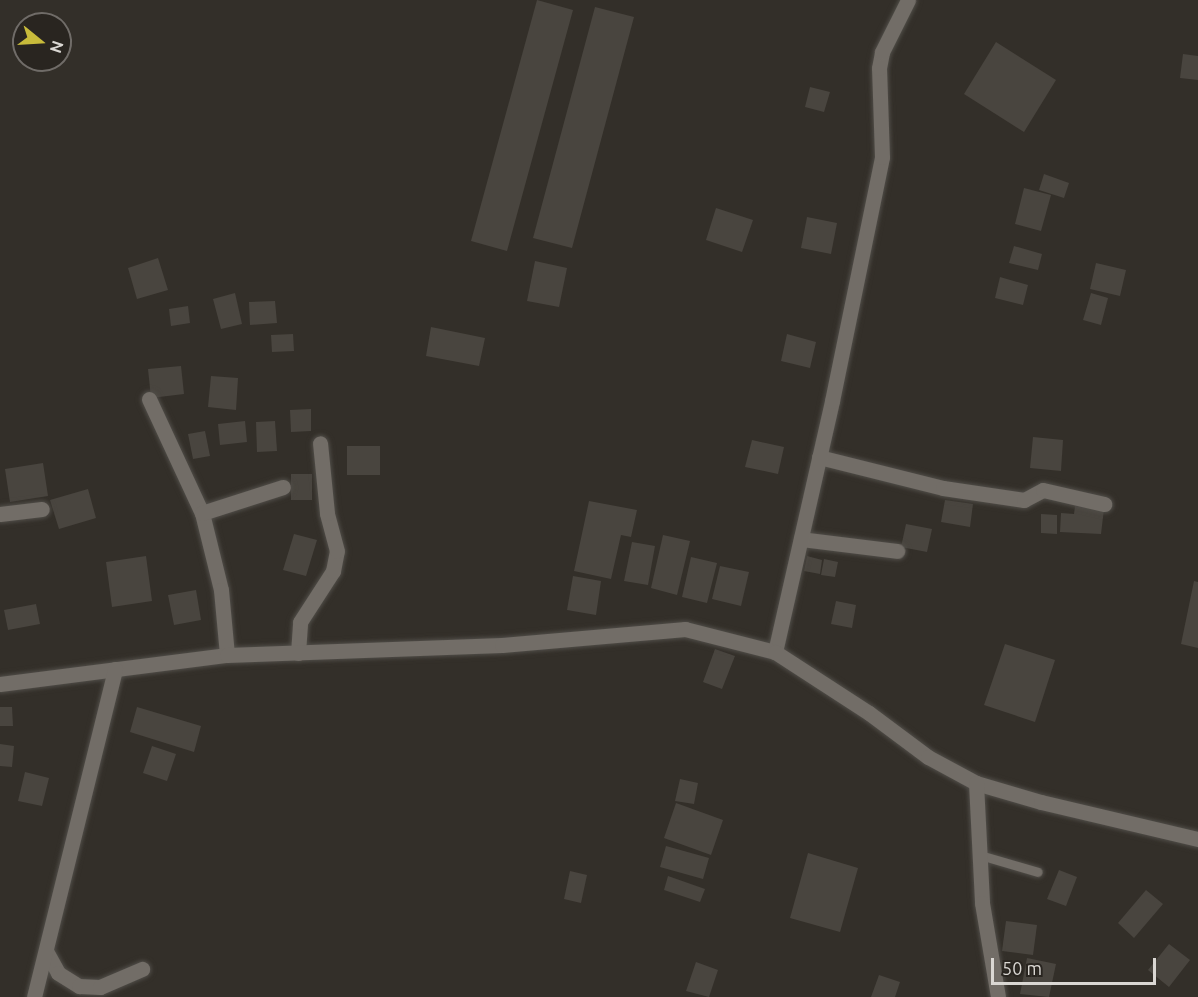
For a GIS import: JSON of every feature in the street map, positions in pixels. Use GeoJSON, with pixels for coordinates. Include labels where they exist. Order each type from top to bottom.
{"type":"FeatureCollection","features":[{"type":"Feature","properties":{"kind":"street"},"geometry":{"type":"LineString","coordinates":[[775,651],[819,457],[882,157],[879,68],[882,52],[908,0]]}},
{"type":"Feature","properties":{"kind":"street"},"geometry":{"type":"LineString","coordinates":[[149,399],[202,513],[221,590],[227,655]]}},
{"type":"Feature","properties":{"kind":"street"},"geometry":{"type":"LineString","coordinates":[[298,653],[300,622],[333,571],[337,551],[327,513],[320,443]]}},
{"type":"Feature","properties":{"kind":"street"},"geometry":{"type":"LineString","coordinates":[[819,457],[943,488],[1024,500],[1043,490],[1104,504]]}},
{"type":"Feature","properties":{"kind":"street"},"geometry":{"type":"LineString","coordinates":[[202,513],[283,487]]}},
{"type":"Feature","properties":{"kind":"street"},"geometry":{"type":"LineString","coordinates":[[0,514],[42,509]]}},
{"type":"Feature","properties":{"kind":"street"},"geometry":{"type":"LineString","coordinates":[[801,539],[897,551]]}},
{"type":"Feature","properties":{"kind":"street"},"geometry":{"type":"LineString","coordinates":[[0,684],[227,655],[502,645],[685,629],[775,651],[869,713],[928,758],[976,783],[1041,802],[1198,838]]}},
{"type":"Feature","properties":{"kind":"street"},"geometry":{"type":"LineString","coordinates":[[34,997],[115,669]]}},
{"type":"Feature","properties":{"kind":"street"},"geometry":{"type":"LineString","coordinates":[[976,783],[982,903],[998,997]]}},
{"type":"Feature","properties":{"kind":"street"},"geometry":{"type":"LineString","coordinates":[[46,951],[58,974],[79,986],[100,987],[142,969]]}},
{"type":"Feature","properties":{"kind":"lane"},"geometry":{"type":"LineString","coordinates":[[980,855],[1038,872]]}},
{"type":"Feature","properties":{"kind":"building"},"geometry":{"type":"Polygon","coordinates":[[[537,0],[573,10],[507,251],[471,241],[537,0]]]}},
{"type":"Feature","properties":{"kind":"building"},"geometry":{"type":"Polygon","coordinates":[[[595,7],[634,17],[572,248],[533,238],[595,7]]]}},
{"type":"Feature","properties":{"kind":"building"},"geometry":{"type":"Polygon","coordinates":[[[996,42],[1056,80],[1024,132],[964,94],[996,42]]]}},
{"type":"Feature","properties":{"kind":"building"},"geometry":{"type":"Polygon","coordinates":[[[1183,54],[1198,56],[1198,80],[1180,78],[1183,54]]]}},
{"type":"Feature","properties":{"kind":"building"},"geometry":{"type":"Polygon","coordinates":[[[810,87],[830,92],[824,112],[805,107],[810,87]]]}},
{"type":"Feature","properties":{"kind":"building"},"geometry":{"type":"Polygon","coordinates":[[[1044,174],[1069,183],[1064,198],[1039,190],[1044,174]]]}},
{"type":"Feature","properties":{"kind":"building"},"geometry":{"type":"Polygon","coordinates":[[[1024,188],[1051,195],[1041,231],[1015,224],[1024,188]]]}},
{"type":"Feature","properties":{"kind":"building"},"geometry":{"type":"Polygon","coordinates":[[[716,208],[753,220],[742,252],[706,240],[716,208]]]}},
{"type":"Feature","properties":{"kind":"building"},"geometry":{"type":"Polygon","coordinates":[[[807,217],[837,223],[831,254],[801,248],[807,217]]]}},
{"type":"Feature","properties":{"kind":"building"},"geometry":{"type":"Polygon","coordinates":[[[1014,246],[1042,254],[1038,270],[1009,263],[1014,246]]]}},
{"type":"Feature","properties":{"kind":"building"},"geometry":{"type":"Polygon","coordinates":[[[158,258],[168,290],[137,299],[128,268],[158,258]]]}},
{"type":"Feature","properties":{"kind":"building"},"geometry":{"type":"Polygon","coordinates":[[[535,261],[567,268],[559,307],[527,301],[535,261]]]}},
{"type":"Feature","properties":{"kind":"building"},"geometry":{"type":"Polygon","coordinates":[[[1096,263],[1126,270],[1120,296],[1090,289],[1096,263]]]}},
{"type":"Feature","properties":{"kind":"building"},"geometry":{"type":"Polygon","coordinates":[[[1000,277],[1028,285],[1023,305],[995,298],[1000,277]]]}},
{"type":"Feature","properties":{"kind":"building"},"geometry":{"type":"Polygon","coordinates":[[[235,293],[242,324],[221,329],[213,299],[235,293]]]}},
{"type":"Feature","properties":{"kind":"building"},"geometry":{"type":"Polygon","coordinates":[[[1091,293],[1108,298],[1101,325],[1083,320],[1091,293]]]}},
{"type":"Feature","properties":{"kind":"building"},"geometry":{"type":"Polygon","coordinates":[[[275,301],[277,323],[250,325],[249,302],[275,301]]]}},
{"type":"Feature","properties":{"kind":"building"},"geometry":{"type":"Polygon","coordinates":[[[188,306],[190,323],[171,326],[169,309],[188,306]]]}},
{"type":"Feature","properties":{"kind":"building"},"geometry":{"type":"Polygon","coordinates":[[[431,327],[485,338],[479,366],[426,356],[431,327]]]}},
{"type":"Feature","properties":{"kind":"building"},"geometry":{"type":"Polygon","coordinates":[[[293,334],[294,351],[272,352],[271,335],[293,334]]]}},
{"type":"Feature","properties":{"kind":"building"},"geometry":{"type":"Polygon","coordinates":[[[787,334],[816,342],[810,368],[781,361],[787,334]]]}},
{"type":"Feature","properties":{"kind":"building"},"geometry":{"type":"Polygon","coordinates":[[[181,366],[184,394],[151,398],[148,369],[181,366]]]}},
{"type":"Feature","properties":{"kind":"building"},"geometry":{"type":"Polygon","coordinates":[[[211,376],[238,378],[236,410],[208,407],[211,376]]]}},
{"type":"Feature","properties":{"kind":"building"},"geometry":{"type":"Polygon","coordinates":[[[311,409],[311,431],[291,432],[290,410],[311,409]]]}},
{"type":"Feature","properties":{"kind":"building"},"geometry":{"type":"Polygon","coordinates":[[[245,421],[247,442],[220,445],[218,424],[245,421]]]}},
{"type":"Feature","properties":{"kind":"building"},"geometry":{"type":"Polygon","coordinates":[[[275,421],[277,451],[257,452],[256,422],[275,421]]]}},
{"type":"Feature","properties":{"kind":"building"},"geometry":{"type":"Polygon","coordinates":[[[205,431],[210,456],[193,459],[188,434],[205,431]]]}},
{"type":"Feature","properties":{"kind":"building"},"geometry":{"type":"Polygon","coordinates":[[[1033,437],[1063,440],[1061,471],[1030,468],[1033,437]]]}},
{"type":"Feature","properties":{"kind":"building"},"geometry":{"type":"Polygon","coordinates":[[[752,440],[784,447],[778,474],[745,467],[752,440]]]}},
{"type":"Feature","properties":{"kind":"building"},"geometry":{"type":"Polygon","coordinates":[[[347,446],[380,446],[380,475],[347,475],[347,446]]]}},
{"type":"Feature","properties":{"kind":"building"},"geometry":{"type":"Polygon","coordinates":[[[43,463],[48,496],[10,502],[5,469],[43,463]]]}},
{"type":"Feature","properties":{"kind":"building"},"geometry":{"type":"Polygon","coordinates":[[[291,474],[312,474],[312,500],[291,500],[291,474]]]}},
{"type":"Feature","properties":{"kind":"building"},"geometry":{"type":"Polygon","coordinates":[[[88,489],[96,518],[59,529],[50,500],[88,489]]]}},
{"type":"Feature","properties":{"kind":"building"},"geometry":{"type":"Polygon","coordinates":[[[945,500],[973,504],[970,527],[941,522],[945,500]]]}},
{"type":"Feature","properties":{"kind":"building"},"geometry":{"type":"Polygon","coordinates":[[[589,501],[637,510],[631,537],[621,535],[611,579],[574,571],[589,501]]]}},
{"type":"Feature","properties":{"kind":"building"},"geometry":{"type":"Polygon","coordinates":[[[1075,506],[1104,509],[1101,534],[1060,532],[1061,513],[1074,514],[1075,506]]]}},
{"type":"Feature","properties":{"kind":"building"},"geometry":{"type":"Polygon","coordinates":[[[1041,514],[1057,515],[1057,534],[1041,533],[1041,514]]]}},
{"type":"Feature","properties":{"kind":"building"},"geometry":{"type":"Polygon","coordinates":[[[906,524],[932,529],[927,552],[901,547],[906,524]]]}},
{"type":"Feature","properties":{"kind":"building"},"geometry":{"type":"Polygon","coordinates":[[[294,534],[317,540],[306,576],[283,570],[294,534]]]}},
{"type":"Feature","properties":{"kind":"building"},"geometry":{"type":"Polygon","coordinates":[[[663,535],[690,541],[677,595],[651,588],[663,535]]]}},
{"type":"Feature","properties":{"kind":"building"},"geometry":{"type":"Polygon","coordinates":[[[632,542],[655,546],[648,585],[624,581],[632,542]]]}},
{"type":"Feature","properties":{"kind":"building"},"geometry":{"type":"Polygon","coordinates":[[[146,556],[152,601],[112,607],[106,562],[146,556]]]}},
{"type":"Feature","properties":{"kind":"building"},"geometry":{"type":"Polygon","coordinates":[[[807,556],[822,560],[820,574],[804,571],[807,556]]]}},
{"type":"Feature","properties":{"kind":"building"},"geometry":{"type":"Polygon","coordinates":[[[691,557],[717,563],[707,603],[682,597],[691,557]]]}},
{"type":"Feature","properties":{"kind":"building"},"geometry":{"type":"Polygon","coordinates":[[[824,559],[838,562],[835,577],[821,575],[824,559]]]}},
{"type":"Feature","properties":{"kind":"building"},"geometry":{"type":"Polygon","coordinates":[[[720,566],[749,572],[741,606],[712,599],[720,566]]]}},
{"type":"Feature","properties":{"kind":"building"},"geometry":{"type":"Polygon","coordinates":[[[573,576],[601,581],[596,615],[567,610],[573,576]]]}},
{"type":"Feature","properties":{"kind":"building"},"geometry":{"type":"Polygon","coordinates":[[[1194,581],[1198,582],[1198,648],[1181,644],[1194,581]]]}},
{"type":"Feature","properties":{"kind":"building"},"geometry":{"type":"Polygon","coordinates":[[[196,590],[201,620],[174,625],[168,595],[196,590]]]}},
{"type":"Feature","properties":{"kind":"building"},"geometry":{"type":"Polygon","coordinates":[[[836,601],[856,605],[852,628],[831,624],[836,601]]]}},
{"type":"Feature","properties":{"kind":"building"},"geometry":{"type":"Polygon","coordinates":[[[36,604],[40,624],[8,630],[4,610],[36,604]]]}},
{"type":"Feature","properties":{"kind":"building"},"geometry":{"type":"Polygon","coordinates":[[[1005,644],[1055,660],[1035,722],[984,705],[1005,644]]]}},
{"type":"Feature","properties":{"kind":"building"},"geometry":{"type":"Polygon","coordinates":[[[715,649],[735,656],[722,689],[703,682],[715,649]]]}},
{"type":"Feature","properties":{"kind":"building"},"geometry":{"type":"Polygon","coordinates":[[[0,707],[12,707],[13,726],[0,726],[0,707]]]}},
{"type":"Feature","properties":{"kind":"building"},"geometry":{"type":"Polygon","coordinates":[[[137,707],[201,726],[194,752],[130,732],[137,707]]]}},
{"type":"Feature","properties":{"kind":"building"},"geometry":{"type":"Polygon","coordinates":[[[0,744],[14,746],[12,767],[0,766],[0,744]]]}},
{"type":"Feature","properties":{"kind":"building"},"geometry":{"type":"Polygon","coordinates":[[[152,746],[176,754],[167,781],[143,773],[152,746]]]}},
{"type":"Feature","properties":{"kind":"building"},"geometry":{"type":"Polygon","coordinates":[[[25,772],[49,778],[42,806],[18,801],[25,772]]]}},
{"type":"Feature","properties":{"kind":"building"},"geometry":{"type":"Polygon","coordinates":[[[680,779],[698,783],[694,804],[675,801],[680,779]]]}},
{"type":"Feature","properties":{"kind":"building"},"geometry":{"type":"Polygon","coordinates":[[[676,803],[723,820],[711,855],[664,838],[676,803]]]}},
{"type":"Feature","properties":{"kind":"building"},"geometry":{"type":"Polygon","coordinates":[[[666,846],[709,858],[703,879],[660,867],[666,846]]]}},
{"type":"Feature","properties":{"kind":"building"},"geometry":{"type":"Polygon","coordinates":[[[808,853],[858,868],[840,932],[790,918],[808,853]]]}},
{"type":"Feature","properties":{"kind":"building"},"geometry":{"type":"Polygon","coordinates":[[[1059,870],[1077,877],[1066,906],[1047,899],[1059,870]]]}},
{"type":"Feature","properties":{"kind":"building"},"geometry":{"type":"Polygon","coordinates":[[[570,871],[587,875],[581,903],[564,899],[570,871]]]}},
{"type":"Feature","properties":{"kind":"building"},"geometry":{"type":"Polygon","coordinates":[[[668,876],[705,889],[700,902],[664,890],[668,876]]]}},
{"type":"Feature","properties":{"kind":"building"},"geometry":{"type":"Polygon","coordinates":[[[1146,890],[1163,904],[1134,938],[1118,923],[1146,890]]]}},
{"type":"Feature","properties":{"kind":"building"},"geometry":{"type":"Polygon","coordinates":[[[1006,921],[1037,925],[1033,955],[1002,951],[1006,921]]]}},
{"type":"Feature","properties":{"kind":"building"},"geometry":{"type":"Polygon","coordinates":[[[1169,944],[1190,960],[1169,987],[1148,970],[1169,944]]]}},
{"type":"Feature","properties":{"kind":"building"},"geometry":{"type":"Polygon","coordinates":[[[1027,958],[1056,964],[1049,997],[1020,994],[1027,958]]]}},
{"type":"Feature","properties":{"kind":"building"},"geometry":{"type":"Polygon","coordinates":[[[696,962],[718,970],[709,997],[686,991],[696,962]]]}},
{"type":"Feature","properties":{"kind":"building"},"geometry":{"type":"Polygon","coordinates":[[[879,975],[900,982],[895,997],[871,997],[879,975]]]}}]}
